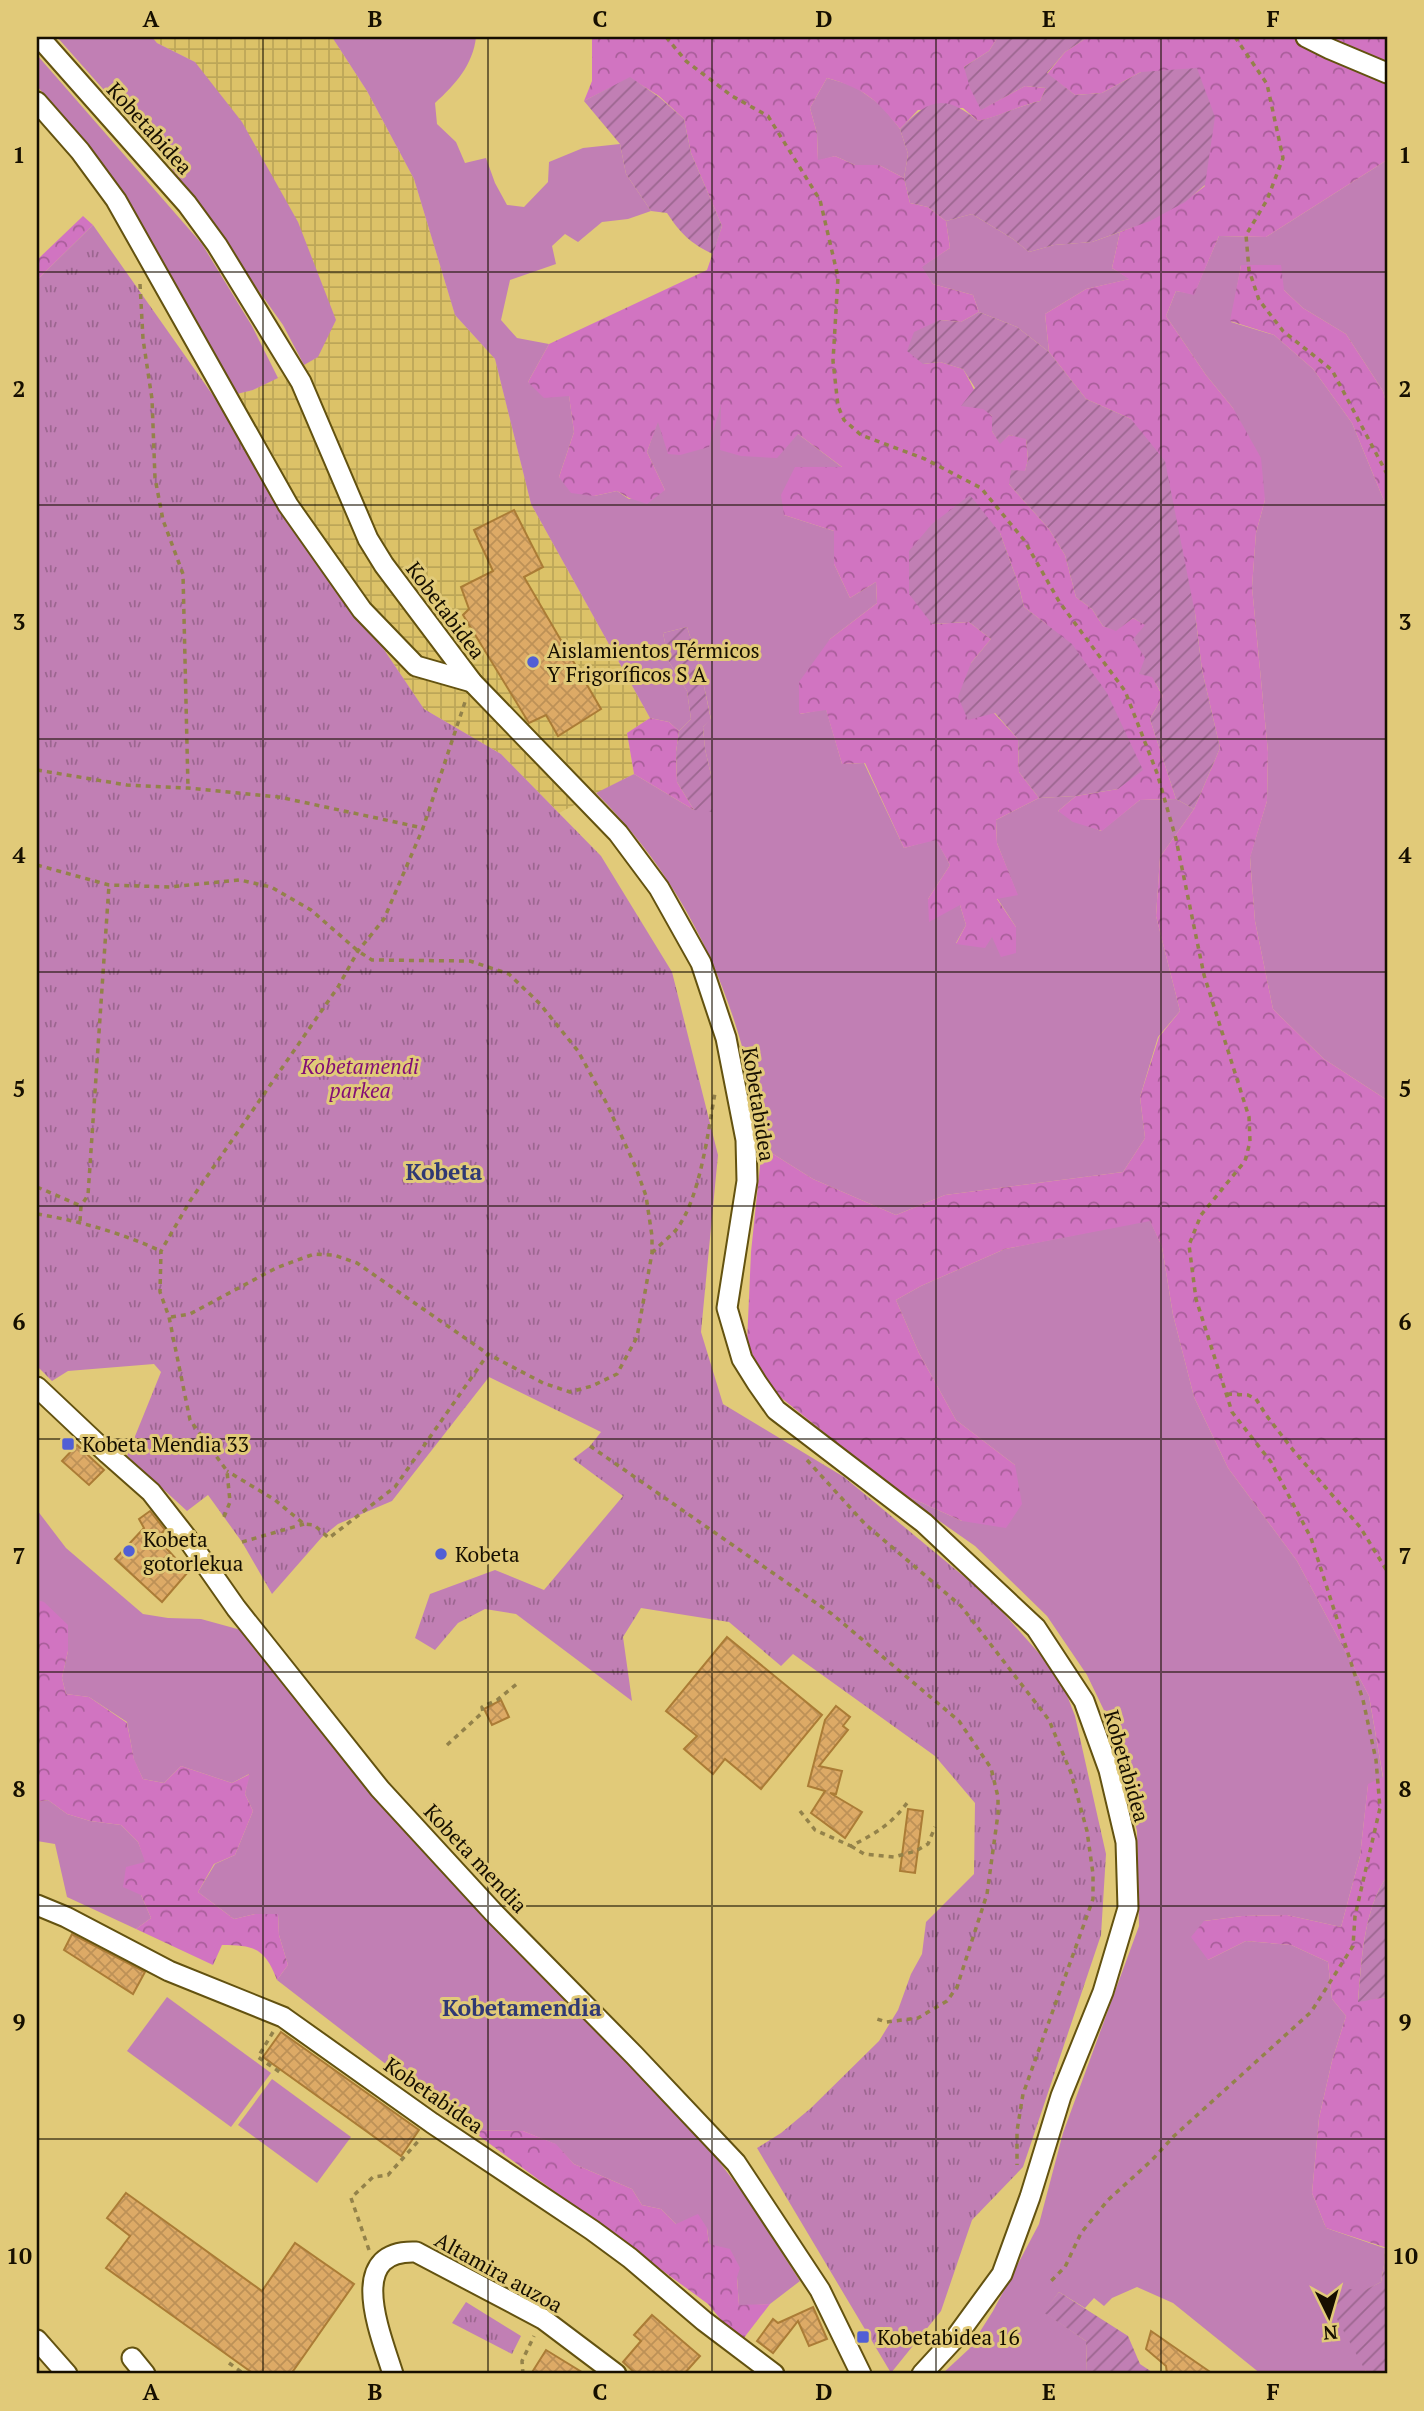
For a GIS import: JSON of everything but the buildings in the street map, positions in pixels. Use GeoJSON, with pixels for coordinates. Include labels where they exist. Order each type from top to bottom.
{"type":"FeatureCollection","features":[{"type":"Feature","properties":{"kind":"street","name":"Kobetabidea"},"geometry":{"type":"LineString","coordinates":[[38,37],[187,204],[217,245],[301,383],[368,539],[415,608],[472,682],[618,833],[659,888],[701,963],[726,1038],[746,1140],[747,1181],[727,1308],[743,1359],[757,1383],[776,1410],[924,1523],[1036,1628],[1084,1701],[1110,1770],[1126,1842],[1128,1908],[1103,1992],[1061,2096],[1030,2197],[1002,2274],[956,2337],[922,2374]]}},
{"type":"Feature","properties":{"kind":"street"},"geometry":{"type":"LineString","coordinates":[[1306,37],[1387,73]]}},
{"type":"Feature","properties":{"kind":"street"},"geometry":{"type":"LineString","coordinates":[[37,102],[80,151],[116,200],[288,505],[362,610],[416,666],[472,682]]}},
{"type":"Feature","properties":{"kind":"street","name":"Kobeta mendia"},"geometry":{"type":"LineString","coordinates":[[37,1387],[151,1492],[236,1608],[380,1789],[494,1913],[736,2163],[820,2290],[862,2374]]}},
{"type":"Feature","properties":{"kind":"street","name":"Kobetabidea"},"geometry":{"type":"LineString","coordinates":[[37,1905],[66,1917],[169,1971],[283,2017],[432,2123],[592,2230],[774,2374]]}},
{"type":"Feature","properties":{"kind":"street","name":"Altamira auzoa"},"geometry":{"type":"LineString","coordinates":[[393,2374],[372,2297],[373,2279],[378,2267],[391,2254],[400,2251],[416,2252],[543,2319],[616,2374]]}},
{"type":"Feature","properties":{"kind":"street"},"geometry":{"type":"LineString","coordinates":[[37,2339],[67,2374]]}},
{"type":"Feature","properties":{"kind":"street"},"geometry":{"type":"LineString","coordinates":[[132,2358],[145,2374]]}},
{"type":"Feature","properties":{"kind":"path"},"geometry":{"type":"LineString","coordinates":[[666,37],[686,61],[732,96],[768,116],[820,200],[838,277],[833,361],[838,406],[844,420],[861,435],[925,459],[981,488],[1024,540],[1060,603],[1125,691],[1157,773],[1177,839],[1204,975],[1249,1117],[1250,1142],[1245,1161],[1201,1215],[1189,1245],[1196,1299],[1233,1412],[1271,1462],[1311,1538],[1363,1700],[1376,1760],[1380,1808],[1355,1916],[1353,1946],[1311,2012],[1174,2136],[1108,2200],[1081,2233],[1065,2267],[1048,2284]]}},
{"type":"Feature","properties":{"kind":"path"},"geometry":{"type":"LineString","coordinates":[[1235,37],[1267,84],[1283,158],[1266,200],[1247,235],[1249,270],[1259,300],[1283,331],[1332,370],[1387,474]]}},
{"type":"Feature","properties":{"kind":"path"},"geometry":{"type":"LineString","coordinates":[[139,276],[143,338],[152,399],[155,478],[163,520],[183,574],[188,788]]}},
{"type":"Feature","properties":{"kind":"path"},"geometry":{"type":"LineString","coordinates":[[304,1524],[275,1500],[227,1471],[190,1420],[169,1317],[160,1292],[161,1251],[190,1201],[338,987],[358,951],[384,919],[423,828],[472,682]]}},
{"type":"Feature","properties":{"kind":"path"},"geometry":{"type":"LineString","coordinates":[[37,770],[127,785],[279,797],[423,828]]}},
{"type":"Feature","properties":{"kind":"path"},"geometry":{"type":"LineString","coordinates":[[37,864],[109,885],[170,887],[240,880],[271,887],[311,911],[372,960],[470,961],[509,975],[540,1004],[578,1051],[607,1104],[646,1196],[652,1252],[637,1337],[617,1374],[592,1386],[570,1392],[543,1383],[488,1354],[357,1263],[334,1255],[314,1254],[288,1263],[190,1314],[169,1317]]}},
{"type":"Feature","properties":{"kind":"path"},"geometry":{"type":"LineString","coordinates":[[80,1221],[81,1206],[88,1195],[109,885]]}},
{"type":"Feature","properties":{"kind":"path"},"geometry":{"type":"LineString","coordinates":[[652,1252],[676,1230],[687,1211],[706,1144],[716,1087]]}},
{"type":"Feature","properties":{"kind":"path"},"geometry":{"type":"LineString","coordinates":[[37,1187],[81,1206]]}},
{"type":"Feature","properties":{"kind":"path"},"geometry":{"type":"LineString","coordinates":[[37,1214],[80,1221],[133,1238],[161,1251]]}},
{"type":"Feature","properties":{"kind":"path"},"geometry":{"type":"LineString","coordinates":[[242,1542],[304,1524],[314,1525],[329,1538],[395,1487],[488,1354]]}},
{"type":"Feature","properties":{"kind":"path"},"geometry":{"type":"LineString","coordinates":[[1227,1394],[1248,1395],[1256,1399],[1293,1450],[1360,1527],[1387,1572]]}},
{"type":"Feature","properties":{"kind":"path"},"geometry":{"type":"LineString","coordinates":[[809,1433],[801,1452],[812,1466],[865,1524],[961,1606],[1049,1720],[1070,1773],[1087,1830],[1093,1874],[1093,1899],[1023,2094],[1017,2131],[1018,2173]]}},
{"type":"Feature","properties":{"kind":"path"},"geometry":{"type":"LineString","coordinates":[[590,1446],[832,1614],[959,1721],[990,1768],[998,1797],[998,1814],[987,1894],[957,1987],[947,2001],[918,2018],[886,2022],[874,2018]]}},
{"type":"Feature","properties":{"kind":"path"},"geometry":{"type":"LineString","coordinates":[[224,1517],[230,1502],[227,1471]]}},
{"type":"Feature","properties":{"kind":"path"},"geometry":{"type":"LineString","coordinates":[[447,1745],[483,1712],[482,1707],[497,1700],[518,1683]]}},
{"type":"Feature","properties":{"kind":"path"},"geometry":{"type":"LineString","coordinates":[[851,1846],[876,1833],[897,1817],[910,1799]]}},
{"type":"Feature","properties":{"kind":"path"},"geometry":{"type":"LineString","coordinates":[[800,1811],[816,1830],[864,1854],[894,1857],[916,1851],[928,1844],[935,1827]]}},
{"type":"Feature","properties":{"kind":"path"},"geometry":{"type":"LineString","coordinates":[[273,2032],[258,2057],[281,2073]]}},
{"type":"Feature","properties":{"kind":"path"},"geometry":{"type":"LineString","coordinates":[[370,2255],[351,2198],[373,2177],[388,2175],[425,2134]]}},
{"type":"Feature","properties":{"kind":"path"},"geometry":{"type":"LineString","coordinates":[[523,2374],[522,2361],[543,2319]]}},
{"type":"Feature","properties":{"kind":"path"},"geometry":{"type":"LineString","coordinates":[[229,2363],[244,2374]]}},
{"type":"Feature","properties":{"kind":"shaded area"},"geometry":{"type":"Polygon","coordinates":[[[152,37],[332,37],[367,91],[414,179],[455,315],[495,359],[531,504],[650,718],[627,733],[634,774],[559,813],[501,754],[424,709],[212,394],[237,394],[253,390],[318,357],[195,62],[157,43],[152,37]]]}},
{"type":"Feature","properties":{"kind":"green space"},"geometry":{"type":"Polygon","coordinates":[[[57,37],[152,37],[157,43],[195,62],[242,122],[298,222],[336,320],[318,357],[304,365],[283,325],[165,159],[57,37]]]}},
{"type":"Feature","properties":{"kind":"green space"},"geometry":{"type":"Polygon","coordinates":[[[332,37],[476,37],[471,57],[462,74],[435,103],[437,124],[456,142],[465,163],[486,158],[507,205],[524,207],[548,182],[549,162],[583,148],[620,144],[626,174],[651,211],[628,219],[602,222],[578,242],[565,234],[552,246],[556,264],[510,280],[501,320],[517,338],[549,344],[528,382],[569,395],[574,432],[559,477],[594,496],[617,491],[629,499],[665,490],[647,452],[658,420],[722,400],[798,434],[843,468],[784,515],[834,531],[834,564],[850,598],[876,582],[877,603],[830,639],[800,714],[826,709],[842,764],[864,763],[904,848],[936,839],[950,865],[928,899],[960,905],[966,925],[956,943],[992,936],[1016,927],[997,898],[1017,894],[997,843],[996,820],[1039,798],[1076,796],[1058,811],[1101,831],[1140,800],[1176,799],[1194,809],[1160,857],[1156,916],[1180,1011],[1158,1037],[1140,1097],[1145,1138],[1123,1172],[945,1195],[896,1215],[813,1179],[762,1147],[749,1073],[738,1033],[710,958],[692,922],[650,855],[596,793],[634,774],[694,810],[712,779],[703,727],[711,719],[700,667],[687,627],[663,633],[669,662],[687,691],[691,719],[679,731],[669,722],[650,718],[531,504],[495,359],[455,315],[414,179],[367,91],[332,37]]]}},
{"type":"Feature","properties":{"kind":"green space"},"geometry":{"type":"Polygon","coordinates":[[[592,37],[998,37],[989,51],[964,67],[982,109],[1025,86],[1046,88],[1040,101],[986,119],[978,121],[963,108],[918,110],[900,129],[869,96],[851,86],[827,78],[810,108],[817,133],[818,160],[835,156],[855,165],[879,165],[904,178],[910,203],[928,207],[946,221],[950,248],[922,267],[933,284],[973,295],[979,312],[961,322],[940,320],[923,364],[940,362],[963,369],[980,401],[993,417],[992,431],[1000,443],[1009,435],[1026,438],[1028,459],[1025,472],[1009,484],[1049,529],[1065,555],[1076,597],[1092,609],[1103,626],[1116,630],[1133,618],[1146,625],[1148,662],[1163,696],[1150,719],[1176,799],[1140,800],[1102,831],[1073,822],[1058,811],[1076,796],[1118,789],[1046,624],[1024,607],[1000,533],[932,624],[969,622],[991,639],[971,663],[994,713],[1018,739],[1019,772],[1039,798],[996,820],[997,843],[1018,895],[997,899],[1016,927],[1016,953],[1001,957],[992,937],[985,948],[956,944],[966,925],[960,905],[929,922],[928,899],[950,865],[936,840],[904,848],[865,763],[842,764],[826,710],[799,714],[799,682],[830,639],[877,603],[876,582],[850,598],[834,564],[834,531],[784,515],[781,495],[795,467],[842,467],[798,434],[777,458],[741,456],[720,450],[721,404],[709,447],[680,455],[668,454],[658,422],[647,452],[665,490],[647,504],[617,491],[594,496],[571,493],[559,477],[574,432],[569,396],[544,398],[528,382],[549,344],[707,270],[722,226],[691,153],[684,119],[659,96],[630,78],[584,101],[592,81],[592,37]]]}},
{"type":"Feature","properties":{"kind":"green space"},"geometry":{"type":"Polygon","coordinates":[[[998,37],[1088,37],[1065,52],[1047,73],[1075,95],[1102,93],[1141,72],[1197,68],[1215,117],[1205,185],[1185,202],[1150,221],[1092,242],[1054,245],[1029,252],[972,214],[946,221],[928,207],[910,203],[904,178],[908,154],[900,129],[919,111],[937,103],[946,103],[956,106],[978,121],[1040,101],[1046,88],[1025,86],[981,110],[970,88],[964,67],[989,51],[998,37]]]}},
{"type":"Feature","properties":{"kind":"green space"},"geometry":{"type":"Polygon","coordinates":[[[1088,37],[1387,37],[1387,160],[1266,237],[1219,236],[1194,295],[1176,291],[1166,316],[1206,375],[1233,408],[1261,458],[1265,500],[1256,533],[1252,587],[1268,752],[1267,801],[1250,858],[1255,921],[1273,1009],[1324,1059],[1387,1100],[1387,1876],[1368,1920],[1358,2001],[1387,1997],[1387,2248],[1326,2228],[1312,2193],[1319,2118],[1346,2016],[1332,1999],[1328,1962],[1291,1945],[1246,1941],[1208,1960],[1191,1937],[1204,1921],[1242,1916],[1287,1915],[1341,1927],[1360,1856],[1368,1784],[1383,1777],[1369,1696],[1297,1561],[1228,1468],[1194,1397],[1173,1315],[1162,1247],[1150,1221],[1005,1249],[896,1300],[919,1353],[956,1420],[1015,1465],[1022,1504],[1006,1528],[962,1521],[898,1492],[769,1388],[747,1343],[751,1252],[762,1147],[813,1179],[896,1215],[945,1195],[1123,1172],[1145,1138],[1140,1097],[1159,1037],[1180,1011],[1156,916],[1160,857],[1194,809],[1220,748],[1202,670],[1195,613],[1131,419],[1086,399],[1049,352],[1045,314],[1086,289],[1129,279],[1112,268],[1120,232],[1164,212],[1205,186],[1141,72],[1102,93],[1075,95],[1047,74],[1065,52],[1088,37]]]}},
{"type":"Feature","properties":{"kind":"green space"},"geometry":{"type":"Polygon","coordinates":[[[37,55],[202,244],[252,326],[278,378],[237,394],[91,155],[37,86],[37,55]]]}},
{"type":"Feature","properties":{"kind":"green space"},"geometry":{"type":"Polygon","coordinates":[[[630,77],[684,119],[691,153],[722,226],[713,254],[687,237],[667,213],[651,211],[626,174],[620,144],[584,101],[630,77]]]}},
{"type":"Feature","properties":{"kind":"green space"},"geometry":{"type":"Polygon","coordinates":[[[827,78],[854,86],[882,106],[900,129],[908,154],[904,178],[879,165],[855,165],[835,156],[818,161],[817,133],[810,108],[827,78]]]}},
{"type":"Feature","properties":{"kind":"green space"},"geometry":{"type":"Polygon","coordinates":[[[1387,160],[1387,406],[1383,391],[1346,334],[1303,308],[1284,290],[1241,265],[1231,322],[1274,335],[1313,369],[1352,423],[1387,508],[1387,1100],[1324,1059],[1273,1009],[1255,921],[1250,857],[1267,801],[1268,752],[1252,587],[1256,533],[1265,500],[1233,408],[1206,375],[1166,316],[1176,291],[1194,294],[1219,236],[1266,237],[1387,160]]]}},
{"type":"Feature","properties":{"kind":"green space"},"geometry":{"type":"Polygon","coordinates":[[[972,214],[1029,252],[1054,245],[1092,242],[1120,232],[1112,268],[1130,279],[1086,289],[1045,314],[1049,352],[1017,327],[979,312],[973,295],[933,284],[921,267],[950,248],[946,221],[972,214]]]}},
{"type":"Feature","properties":{"kind":"green space"},"geometry":{"type":"Polygon","coordinates":[[[83,216],[93,225],[37,280],[37,260],[83,216]]]}},
{"type":"Feature","properties":{"kind":"green space","name":"Kobetamendi parkea"},"geometry":{"type":"Polygon","coordinates":[[[93,225],[212,394],[424,709],[501,754],[601,856],[672,972],[718,1155],[701,1332],[723,1404],[844,1477],[990,1598],[1060,1677],[1075,1716],[1106,1854],[1101,1935],[1023,2167],[972,2220],[941,2311],[891,2373],[757,2148],[781,2133],[811,2108],[879,2041],[898,2010],[911,1974],[922,1954],[926,1922],[974,1874],[975,1803],[935,1756],[793,1654],[781,1666],[729,1622],[641,1608],[623,1637],[632,1701],[516,1614],[485,1609],[458,1623],[435,1650],[415,1638],[430,1594],[495,1570],[544,1590],[623,1496],[573,1459],[590,1446],[601,1432],[489,1377],[392,1501],[338,1524],[322,1537],[272,1594],[242,1542],[208,1495],[187,1511],[127,1456],[161,1372],[154,1364],[68,1371],[52,1381],[37,1366],[37,280],[93,225]]]}},
{"type":"Feature","properties":{"kind":"green space"},"geometry":{"type":"Polygon","coordinates":[[[1241,265],[1281,265],[1284,290],[1303,308],[1346,334],[1383,391],[1387,406],[1387,508],[1352,423],[1313,369],[1274,335],[1230,321],[1241,265]]]}},
{"type":"Feature","properties":{"kind":"green space"},"geometry":{"type":"Polygon","coordinates":[[[979,312],[1017,327],[1049,352],[1086,399],[1131,419],[1165,461],[1195,613],[1202,670],[1220,748],[1194,809],[1176,799],[1150,719],[1163,696],[1152,677],[1139,674],[1145,658],[1133,639],[1145,625],[1133,618],[1116,631],[1103,626],[1092,609],[1076,597],[1065,555],[1049,529],[1009,484],[1011,470],[1025,471],[1028,459],[1026,439],[1009,435],[1000,444],[992,431],[992,416],[983,409],[961,406],[975,388],[963,369],[940,362],[923,364],[907,351],[914,332],[940,320],[961,322],[979,312]]]}},
{"type":"Feature","properties":{"kind":"green space"},"geometry":{"type":"Polygon","coordinates":[[[970,495],[1000,533],[1024,607],[1072,644],[1107,693],[1143,770],[1118,789],[1076,796],[1039,798],[1019,772],[1018,739],[995,713],[968,720],[958,697],[971,663],[991,639],[969,622],[932,624],[909,594],[909,551],[932,524],[970,495]]]}},
{"type":"Feature","properties":{"kind":"green space"},"geometry":{"type":"Polygon","coordinates":[[[687,627],[700,667],[711,720],[703,727],[712,779],[712,812],[694,810],[677,782],[676,752],[679,731],[691,719],[687,691],[669,662],[663,633],[687,627]]]}},
{"type":"Feature","properties":{"kind":"green space"},"geometry":{"type":"Polygon","coordinates":[[[650,718],[669,722],[679,731],[676,752],[677,782],[694,810],[634,774],[627,733],[650,718]]]}},
{"type":"Feature","properties":{"kind":"green space"},"geometry":{"type":"Polygon","coordinates":[[[1150,1220],[1162,1247],[1173,1315],[1194,1397],[1228,1468],[1297,1561],[1369,1696],[1383,1778],[1368,1785],[1360,1856],[1341,1927],[1287,1915],[1242,1916],[1204,1921],[1208,1960],[1246,1941],[1291,1945],[1328,1962],[1332,1999],[1346,2016],[1319,2118],[1312,2193],[1326,2228],[1384,2248],[1381,2282],[1364,2291],[1365,2370],[1370,2374],[1261,2374],[1173,2303],[1137,2287],[1112,2298],[1104,2306],[1094,2298],[1085,2308],[1059,2292],[1044,2312],[1086,2341],[1087,2374],[942,2374],[969,2349],[993,2311],[1039,2224],[1063,2133],[1139,1926],[1137,1831],[1112,1727],[1087,1675],[1047,1616],[975,1546],[898,1492],[962,1521],[1015,1465],[956,1420],[919,1353],[896,1300],[1005,1249],[1150,1220]]]}},
{"type":"Feature","properties":{"kind":"green space"},"geometry":{"type":"Polygon","coordinates":[[[37,1510],[66,1548],[143,1614],[201,1619],[241,1630],[403,1828],[704,2142],[743,2193],[800,2281],[770,2304],[739,2306],[737,2277],[709,2244],[707,2228],[676,2224],[661,2209],[642,2205],[632,2189],[574,2164],[555,2144],[523,2131],[471,2130],[277,1980],[288,1965],[279,1935],[278,1914],[255,1914],[234,1919],[198,1892],[215,1864],[235,1855],[253,1811],[245,1794],[249,1774],[232,1783],[181,1766],[164,1783],[143,1779],[134,1760],[127,1722],[89,1697],[66,1694],[62,1678],[68,1651],[44,1603],[37,1600],[37,1510]]]}},
{"type":"Feature","properties":{"kind":"green space"},"geometry":{"type":"Polygon","coordinates":[[[37,1600],[44,1602],[68,1625],[68,1651],[62,1678],[66,1694],[89,1697],[127,1723],[134,1759],[143,1779],[164,1783],[181,1766],[232,1783],[250,1774],[245,1794],[253,1811],[235,1855],[214,1864],[198,1892],[234,1919],[255,1914],[278,1914],[279,1935],[288,1965],[277,1980],[268,1961],[257,1950],[222,1945],[213,1965],[136,1929],[151,1918],[141,1895],[123,1887],[126,1867],[145,1862],[138,1842],[121,1825],[90,1821],[67,1814],[48,1800],[37,1802],[37,1600]]]}},
{"type":"Feature","properties":{"kind":"green space"},"geometry":{"type":"Polygon","coordinates":[[[48,1800],[67,1814],[90,1821],[121,1825],[138,1842],[146,1862],[141,1895],[151,1918],[136,1929],[67,1897],[55,1844],[37,1841],[37,1802],[48,1800]]]}},
{"type":"Feature","properties":{"kind":"green space"},"geometry":{"type":"Polygon","coordinates":[[[1387,1876],[1387,1997],[1358,2002],[1368,1920],[1387,1876]]]}},
{"type":"Feature","properties":{"kind":"green space"},"geometry":{"type":"Polygon","coordinates":[[[167,1997],[271,2073],[231,2127],[127,2051],[167,1997]]]}},
{"type":"Feature","properties":{"kind":"green space"},"geometry":{"type":"Polygon","coordinates":[[[272,2079],[351,2137],[317,2183],[238,2125],[272,2079]]]}},
{"type":"Feature","properties":{"kind":"green space"},"geometry":{"type":"Polygon","coordinates":[[[471,2130],[523,2131],[556,2144],[574,2164],[632,2189],[642,2205],[661,2209],[676,2224],[698,2214],[707,2228],[709,2244],[730,2249],[740,2268],[737,2277],[739,2305],[770,2304],[740,2343],[708,2304],[471,2130]]]}},
{"type":"Feature","properties":{"kind":"green space"},"geometry":{"type":"Polygon","coordinates":[[[1384,2248],[1387,2248],[1387,2374],[1370,2374],[1365,2370],[1332,2310],[1336,2287],[1363,2291],[1381,2282],[1384,2248]]]}},
{"type":"Feature","properties":{"kind":"green space"},"geometry":{"type":"Polygon","coordinates":[[[1059,2292],[1128,2336],[1140,2364],[1155,2374],[1087,2374],[1086,2341],[1043,2312],[1059,2292]]]}},
{"type":"Feature","properties":{"kind":"green space"},"geometry":{"type":"Polygon","coordinates":[[[466,2302],[521,2336],[512,2354],[452,2323],[466,2302]]]}},
{"type":"Feature","properties":{"kind":"place","name":"Aislamientos Térmicos Y Frigoríficos S A"},"geometry":{"type":"Point","coordinates":[533,662]}},
{"type":"Feature","properties":{"kind":"place","name":"Kobeta Mendia 33"},"geometry":{"type":"Point","coordinates":[68,1444]}},
{"type":"Feature","properties":{"kind":"place","name":"Kobeta gotorlekua"},"geometry":{"type":"Point","coordinates":[129,1551]}},
{"type":"Feature","properties":{"kind":"place","name":"Kobeta"},"geometry":{"type":"Point","coordinates":[441,1554]}},
{"type":"Feature","properties":{"kind":"place","name":"Kobetabidea 16"},"geometry":{"type":"Point","coordinates":[863,2337]}},
{"type":"Feature","properties":{"kind":"district","name":"Kobeta"},"geometry":{"type":"Point","coordinates":[444,1171]}},
{"type":"Feature","properties":{"kind":"district","name":"Kobetamendia"},"geometry":{"type":"Point","coordinates":[522,2007]}}]}
